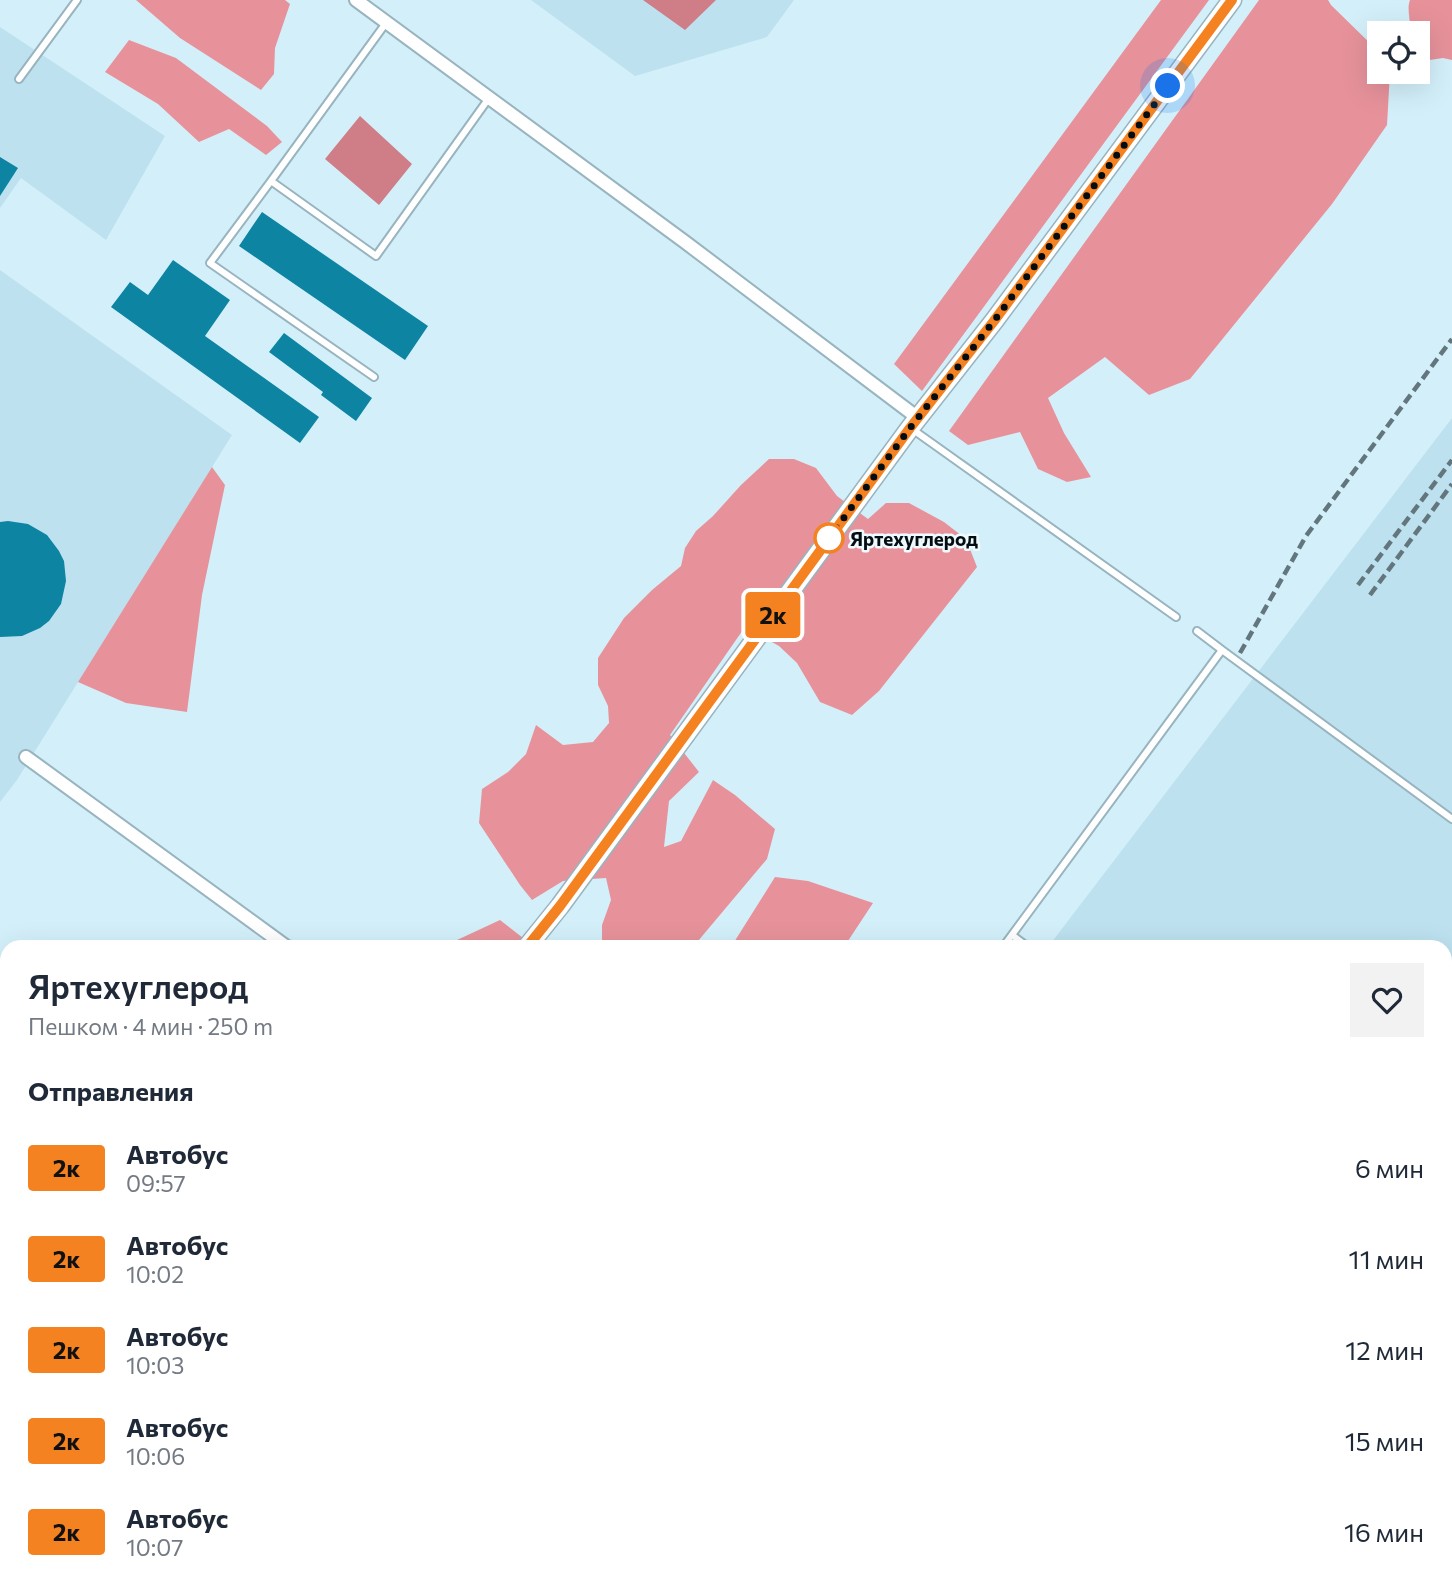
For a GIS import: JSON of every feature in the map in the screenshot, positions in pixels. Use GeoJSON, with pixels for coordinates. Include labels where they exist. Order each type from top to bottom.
{"type":"FeatureCollection","features":[{"type":"Feature","properties":{"kind":"main road"},"geometry":{"type":"LineString","coordinates":[[533,940],[914,423],[994,321],[1232,0]]}},
{"type":"Feature","properties":{"kind":"street"},"geometry":{"type":"LineString","coordinates":[[356,0],[684,242],[914,423]]}},
{"type":"Feature","properties":{"kind":"street"},"geometry":{"type":"LineString","coordinates":[[26,757],[277,940]]}},
{"type":"Feature","properties":{"kind":"lane"},"geometry":{"type":"LineString","coordinates":[[19,79],[77,0]]}},
{"type":"Feature","properties":{"kind":"lane"},"geometry":{"type":"LineString","coordinates":[[374,377],[209,263],[386,22]]}},
{"type":"Feature","properties":{"kind":"lane"},"geometry":{"type":"LineString","coordinates":[[271,181],[376,256],[489,98]]}},
{"type":"Feature","properties":{"kind":"lane"},"geometry":{"type":"LineString","coordinates":[[914,423],[1176,617]]}},
{"type":"Feature","properties":{"kind":"lane"},"geometry":{"type":"LineString","coordinates":[[1197,631],[1452,820]]}},
{"type":"Feature","properties":{"kind":"lane"},"geometry":{"type":"LineString","coordinates":[[1008,940],[1222,650]]}},
{"type":"Feature","properties":{"kind":"lane"},"geometry":{"type":"LineString","coordinates":[[1012,935],[1019,940]]}},
{"type":"Feature","properties":{"kind":"shaded area"},"geometry":{"type":"Polygon","coordinates":[[[136,0],[285,0],[290,4],[275,48],[274,74],[261,90],[180,38],[136,0]]]}},
{"type":"Feature","properties":{"kind":"shaded area"},"geometry":{"type":"Polygon","coordinates":[[[531,0],[794,0],[767,37],[635,76],[531,0]]]}},
{"type":"Feature","properties":{"kind":"shaded area"},"geometry":{"type":"Polygon","coordinates":[[[643,0],[716,0],[685,30],[643,0]]]}},
{"type":"Feature","properties":{"kind":"shaded area"},"geometry":{"type":"Polygon","coordinates":[[[1161,0],[1209,0],[922,391],[894,364],[1161,0]]]}},
{"type":"Feature","properties":{"kind":"shaded area"},"geometry":{"type":"Polygon","coordinates":[[[1259,0],[1328,0],[1367,40],[1367,84],[1389,84],[1387,125],[1332,204],[1190,379],[1149,395],[1105,357],[1048,398],[1064,433],[1091,477],[1067,482],[1038,469],[1020,432],[968,445],[949,431],[1259,0]]]}},
{"type":"Feature","properties":{"kind":"shaded area"},"geometry":{"type":"Polygon","coordinates":[[[1410,0],[1452,0],[1452,60],[1430,60],[1430,21],[1410,21],[1410,0]]]}},
{"type":"Feature","properties":{"kind":"shaded area"},"geometry":{"type":"Polygon","coordinates":[[[0,27],[165,136],[106,240],[21,178],[0,208],[0,27]]]}},
{"type":"Feature","properties":{"kind":"shaded area"},"geometry":{"type":"Polygon","coordinates":[[[129,40],[176,58],[267,126],[282,142],[266,155],[229,129],[199,142],[158,104],[105,72],[129,40]]]}},
{"type":"Feature","properties":{"kind":"shaded area"},"geometry":{"type":"Polygon","coordinates":[[[360,116],[412,164],[379,205],[325,159],[360,116]]]}},
{"type":"Feature","properties":{"kind":"shaded area"},"geometry":{"type":"Polygon","coordinates":[[[0,270],[232,435],[17,780],[0,802],[0,270]]]}},
{"type":"Feature","properties":{"kind":"shaded area"},"geometry":{"type":"Polygon","coordinates":[[[1452,418],[1452,940],[1053,940],[1452,418]]]}},
{"type":"Feature","properties":{"kind":"shaded area"},"geometry":{"type":"Polygon","coordinates":[[[769,459],[794,459],[816,468],[837,496],[868,519],[886,503],[909,503],[944,522],[966,539],[977,567],[879,691],[852,715],[820,702],[797,663],[779,646],[745,627],[670,735],[699,772],[669,801],[664,847],[681,841],[713,780],[775,829],[767,859],[699,940],[602,940],[602,925],[611,900],[606,878],[563,881],[532,900],[479,823],[482,789],[508,772],[526,754],[536,725],[563,745],[593,742],[609,723],[608,706],[598,685],[598,658],[624,618],[681,566],[685,548],[696,531],[769,459]]]}},
{"type":"Feature","properties":{"kind":"shaded area"},"geometry":{"type":"Polygon","coordinates":[[[212,467],[225,485],[202,595],[187,712],[126,703],[78,682],[212,467]]]}},
{"type":"Feature","properties":{"kind":"shaded area"},"geometry":{"type":"Polygon","coordinates":[[[775,877],[808,881],[873,903],[849,940],[735,940],[775,877]]]}},
{"type":"Feature","properties":{"kind":"shaded area"},"geometry":{"type":"Polygon","coordinates":[[[500,920],[523,938],[521,940],[457,940],[500,920]]]}},
{"type":"Feature","properties":{"kind":"building"},"geometry":{"type":"Polygon","coordinates":[[[0,157],[18,168],[0,196],[0,157]]]}},
{"type":"Feature","properties":{"kind":"building"},"geometry":{"type":"Polygon","coordinates":[[[262,212],[428,326],[405,360],[239,246],[262,212]]]}},
{"type":"Feature","properties":{"kind":"building"},"geometry":{"type":"Polygon","coordinates":[[[173,260],[230,300],[205,336],[319,417],[300,443],[111,307],[130,282],[148,295],[173,260]]]}},
{"type":"Feature","properties":{"kind":"building"},"geometry":{"type":"Polygon","coordinates":[[[284,333],[372,398],[356,421],[321,395],[323,392],[269,352],[284,333]]]}},
{"type":"Feature","properties":{"kind":"building"},"geometry":{"type":"Polygon","coordinates":[[[0,522],[28,524],[47,535],[64,561],[66,581],[61,604],[49,621],[22,636],[0,637],[0,522]]]}},
{"type":"Feature","properties":{"kind":"railway"},"geometry":{"type":"LineString","coordinates":[[1240,653],[1306,536],[1452,339]]}},
{"type":"Feature","properties":{"kind":"railway"},"geometry":{"type":"LineString","coordinates":[[1358,585],[1452,460]]}},
{"type":"Feature","properties":{"kind":"railway"},"geometry":{"type":"LineString","coordinates":[[1370,595],[1452,484]]}},
{"type":"Feature","properties":{"kind":"bus line","name":"2к"},"geometry":{"type":"LineString","coordinates":[[533,940],[910,428],[994,321],[1232,0]]}},
{"type":"Feature","properties":{"kind":"place","name":"Яртехуглерод"},"geometry":{"type":"Point","coordinates":[829,538]}},
{"type":"Feature","properties":{"kind":"route"},"geometry":{"type":"LineString","coordinates":[[829,538],[1168,86]]}}]}
